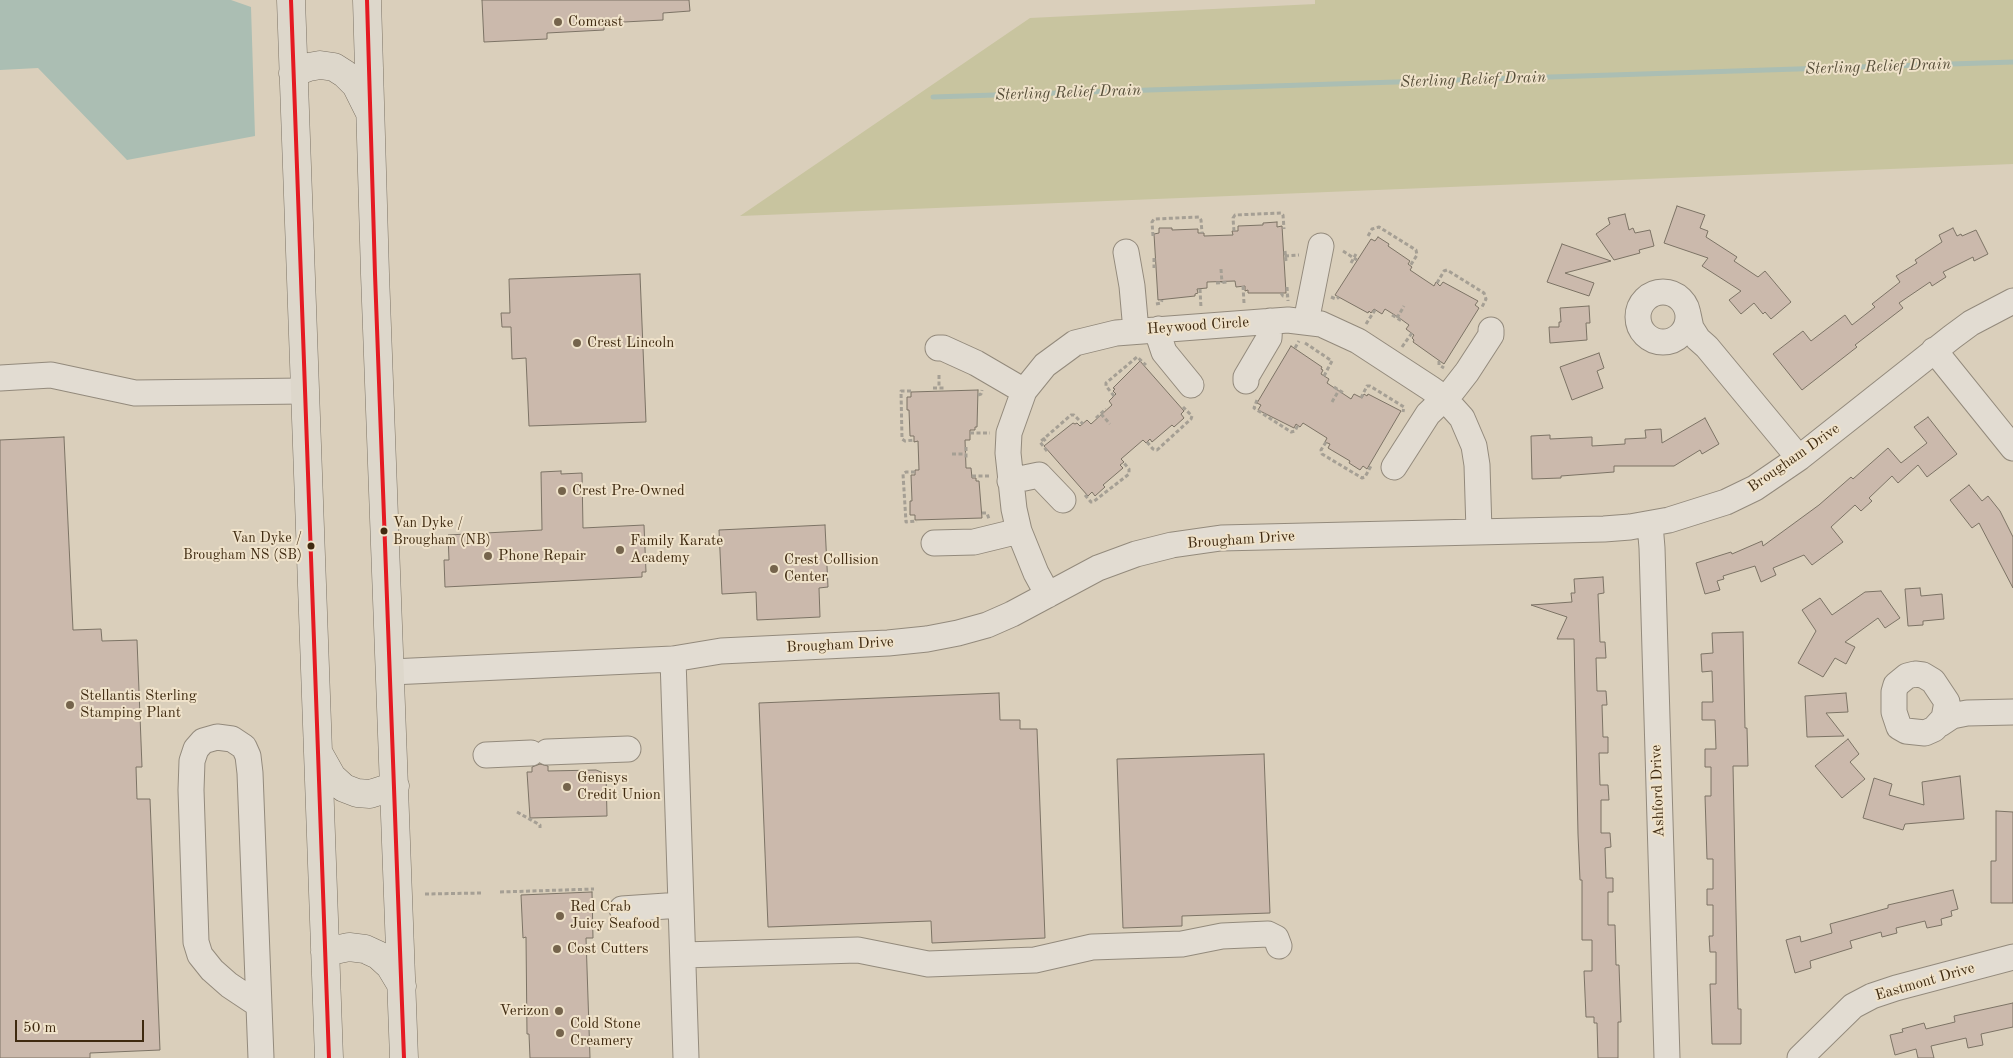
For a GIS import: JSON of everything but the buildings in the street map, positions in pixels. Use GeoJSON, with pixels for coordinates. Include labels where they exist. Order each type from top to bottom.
{"type":"FeatureCollection","features":[{"type":"Feature","properties":{"kind":"main road"},"geometry":{"type":"LineString","coordinates":[[291,0],[329,1058]]}},
{"type":"Feature","properties":{"kind":"main road"},"geometry":{"type":"LineString","coordinates":[[367,0],[369,112],[404,1058]]}},
{"type":"Feature","properties":{"kind":"main road"},"geometry":{"type":"LineString","coordinates":[[293,73],[320,65],[334,67],[345,74],[356,85],[369,112]]}},
{"type":"Feature","properties":{"kind":"main road"},"geometry":{"type":"LineString","coordinates":[[318,752],[332,777],[344,788],[357,793],[370,794],[395,786]]}},
{"type":"Feature","properties":{"kind":"main road"},"geometry":{"type":"LineString","coordinates":[[325,952],[349,947],[365,949],[378,955],[390,966],[402,986]]}},
{"type":"Feature","properties":{"kind":"street"},"geometry":{"type":"LineString","coordinates":[[1301,330],[1321,250]]}},
{"type":"Feature","properties":{"kind":"street"},"geometry":{"type":"LineString","coordinates":[[1126,252],[1132,286],[1147,330],[1160,340],[1164,352],[1187,396]]}},
{"type":"Feature","properties":{"kind":"street"},"geometry":{"type":"LineString","coordinates":[[1698,339],[1686,338],[1663,342],[1647,336],[1639,321],[1641,305],[1653,294],[1668,292],[1682,300],[1691,328],[1698,339],[1707,347],[1799,458]]}},
{"type":"Feature","properties":{"kind":"street","name":"Brougham Drive"},"geometry":{"type":"LineString","coordinates":[[391,672],[672,659],[721,651],[888,643],[935,637],[988,625],[1048,596],[1098,568],[1136,554],[1172,545],[1221,538],[1604,528],[1650,524],[1726,502],[1755,488],[1799,458],[1934,350],[1971,324],[2013,301]]}},
{"type":"Feature","properties":{"kind":"street"},"geometry":{"type":"LineString","coordinates":[[1251,390],[1246,377],[1269,338],[1279,313]]}},
{"type":"Feature","properties":{"kind":"street","name":"Heywood Circle"},"geometry":{"type":"LineString","coordinates":[[1048,596],[1036,573],[1019,531],[1014,509],[1002,478],[1008,453],[1009,433],[1024,391],[1046,364],[1075,343],[1102,336],[1279,313],[1301,330],[1321,324],[1358,341],[1444,398],[1462,418],[1474,446],[1477,465],[1479,530]]}},
{"type":"Feature","properties":{"kind":"street"},"geometry":{"type":"LineString","coordinates":[[1672,340],[1684,330],[1688,314]]}},
{"type":"Feature","properties":{"kind":"street"},"geometry":{"type":"LineString","coordinates":[[1383,467],[1467,372],[1491,335],[1486,320]]}},
{"type":"Feature","properties":{"kind":"street"},"geometry":{"type":"LineString","coordinates":[[938,348],[943,348],[976,363],[1024,391]]}},
{"type":"Feature","properties":{"kind":"street"},"geometry":{"type":"LineString","coordinates":[[1934,350],[2013,448]]}},
{"type":"Feature","properties":{"kind":"street"},"geometry":{"type":"LineString","coordinates":[[0,378],[51,375],[135,393],[304,391]]}},
{"type":"Feature","properties":{"kind":"street"},"geometry":{"type":"LineString","coordinates":[[1002,478],[1039,475],[1074,498]]}},
{"type":"Feature","properties":{"kind":"street","name":"Ashford Drive"},"geometry":{"type":"LineString","coordinates":[[1650,524],[1667,1058]]}},
{"type":"Feature","properties":{"kind":"street"},"geometry":{"type":"LineString","coordinates":[[934,543],[982,541],[1019,531]]}},
{"type":"Feature","properties":{"kind":"street"},"geometry":{"type":"LineString","coordinates":[[672,659],[686,1058]]}},
{"type":"Feature","properties":{"kind":"street"},"geometry":{"type":"LineString","coordinates":[[1951,713],[2013,712]]}},
{"type":"Feature","properties":{"kind":"street"},"geometry":{"type":"LineString","coordinates":[[259,1005],[229,985],[212,970],[200,955],[196,942],[191,790],[192,762],[196,749],[204,741],[217,736],[232,739],[244,746],[248,756],[259,1005],[261,1058]]}},
{"type":"Feature","properties":{"kind":"street"},"geometry":{"type":"LineString","coordinates":[[486,755],[628,749]]}},
{"type":"Feature","properties":{"kind":"street"},"geometry":{"type":"LineString","coordinates":[[622,909],[682,905]]}},
{"type":"Feature","properties":{"kind":"street"},"geometry":{"type":"LineString","coordinates":[[682,955],[858,950],[928,964],[1035,960],[1092,947],[1182,944],[1222,936],[1268,934],[1276,938],[1279,946]]}},
{"type":"Feature","properties":{"kind":"street","name":"Eastmont Drive"},"geometry":{"type":"LineString","coordinates":[[1800,1058],[1846,1012],[1872,996],[2013,957]]}},
{"type":"Feature","properties":{"kind":"path"},"geometry":{"type":"LineString","coordinates":[[1234,231],[1233,218],[1235,215],[1281,213],[1283,215],[1284,229]]}},
{"type":"Feature","properties":{"kind":"path"},"geometry":{"type":"LineString","coordinates":[[1153,236],[1152,222],[1154,220],[1199,218],[1201,220],[1202,233]]}},
{"type":"Feature","properties":{"kind":"path"},"geometry":{"type":"LineString","coordinates":[[1368,236],[1375,227],[1379,227],[1416,250],[1417,255],[1410,266]]}},
{"type":"Feature","properties":{"kind":"path"},"geometry":{"type":"LineString","coordinates":[[1285,256],[1321,250],[1356,259]]}},
{"type":"Feature","properties":{"kind":"path"},"geometry":{"type":"LineString","coordinates":[[1285,251],[1286,261]]}},
{"type":"Feature","properties":{"kind":"path"},"geometry":{"type":"LineString","coordinates":[[1356,254],[1356,259]]}},
{"type":"Feature","properties":{"kind":"path"},"geometry":{"type":"LineString","coordinates":[[1154,258],[1154,268]]}},
{"type":"Feature","properties":{"kind":"path"},"geometry":{"type":"LineString","coordinates":[[1351,262],[1356,259]]}},
{"type":"Feature","properties":{"kind":"path"},"geometry":{"type":"LineString","coordinates":[[1221,269],[1222,283]]}},
{"type":"Feature","properties":{"kind":"path"},"geometry":{"type":"LineString","coordinates":[[1437,283],[1444,271],[1447,270],[1484,293],[1486,299],[1486,320]]}},
{"type":"Feature","properties":{"kind":"path"},"geometry":{"type":"LineString","coordinates":[[1216,283],[1228,282]]}},
{"type":"Feature","properties":{"kind":"path"},"geometry":{"type":"LineString","coordinates":[[1243,286],[1244,308]]}},
{"type":"Feature","properties":{"kind":"path"},"geometry":{"type":"LineString","coordinates":[[1279,313],[1288,296],[1287,287]]}},
{"type":"Feature","properties":{"kind":"path"},"geometry":{"type":"LineString","coordinates":[[1200,289],[1201,311]]}},
{"type":"Feature","properties":{"kind":"path"},"geometry":{"type":"LineString","coordinates":[[1281,293],[1282,296],[1288,296]]}},
{"type":"Feature","properties":{"kind":"path"},"geometry":{"type":"LineString","coordinates":[[1330,296],[1336,299],[1339,297]]}},
{"type":"Feature","properties":{"kind":"path"},"geometry":{"type":"LineString","coordinates":[[1156,304],[1161,303],[1162,300]]}},
{"type":"Feature","properties":{"kind":"path"},"geometry":{"type":"LineString","coordinates":[[1397,318],[1404,306]]}},
{"type":"Feature","properties":{"kind":"path"},"geometry":{"type":"LineString","coordinates":[[1364,328],[1376,310]]}},
{"type":"Feature","properties":{"kind":"path"},"geometry":{"type":"LineString","coordinates":[[1392,315],[1402,321]]}},
{"type":"Feature","properties":{"kind":"path"},"geometry":{"type":"LineString","coordinates":[[1301,330],[1332,360],[1324,376]]}},
{"type":"Feature","properties":{"kind":"path"},"geometry":{"type":"LineString","coordinates":[[1400,351],[1412,333]]}},
{"type":"Feature","properties":{"kind":"path"},"geometry":{"type":"LineString","coordinates":[[1114,396],[1105,384],[1139,357],[1146,365]]}},
{"type":"Feature","properties":{"kind":"path"},"geometry":{"type":"LineString","coordinates":[[1133,360],[1137,364]]}},
{"type":"Feature","properties":{"kind":"path"},"geometry":{"type":"LineString","coordinates":[[1439,361],[1439,364],[1444,368]]}},
{"type":"Feature","properties":{"kind":"path"},"geometry":{"type":"LineString","coordinates":[[933,388],[941,388],[939,375]]}},
{"type":"Feature","properties":{"kind":"path"},"geometry":{"type":"LineString","coordinates":[[1361,398],[1368,385],[1405,408],[1400,418]]}},
{"type":"Feature","properties":{"kind":"path"},"geometry":{"type":"LineString","coordinates":[[1334,387],[1345,394]]}},
{"type":"Feature","properties":{"kind":"path"},"geometry":{"type":"LineString","coordinates":[[1251,390],[1253,407],[1290,432],[1295,431],[1298,425]]}},
{"type":"Feature","properties":{"kind":"path"},"geometry":{"type":"LineString","coordinates":[[1332,402],[1339,390]]}},
{"type":"Feature","properties":{"kind":"path"},"geometry":{"type":"LineString","coordinates":[[911,391],[901,391],[902,439],[905,441],[914,440]]}},
{"type":"Feature","properties":{"kind":"path"},"geometry":{"type":"LineString","coordinates":[[1147,442],[1153,449],[1157,450],[1191,419],[1187,396]]}},
{"type":"Feature","properties":{"kind":"path"},"geometry":{"type":"LineString","coordinates":[[1397,409],[1400,404]]}},
{"type":"Feature","properties":{"kind":"path"},"geometry":{"type":"LineString","coordinates":[[1096,418],[1106,409]]}},
{"type":"Feature","properties":{"kind":"path"},"geometry":{"type":"LineString","coordinates":[[1046,451],[1040,444],[1043,438],[1073,414],[1083,424]]}},
{"type":"Feature","properties":{"kind":"path"},"geometry":{"type":"LineString","coordinates":[[1101,414],[1110,424]]}},
{"type":"Feature","properties":{"kind":"path"},"geometry":{"type":"LineString","coordinates":[[970,434],[994,433]]}},
{"type":"Feature","properties":{"kind":"path"},"geometry":{"type":"LineString","coordinates":[[1043,438],[1047,443]]}},
{"type":"Feature","properties":{"kind":"path"},"geometry":{"type":"LineString","coordinates":[[1326,442],[1321,450],[1322,454],[1362,478],[1383,467]]}},
{"type":"Feature","properties":{"kind":"path"},"geometry":{"type":"LineString","coordinates":[[966,447],[966,460]]}},
{"type":"Feature","properties":{"kind":"path"},"geometry":{"type":"LineString","coordinates":[[952,454],[966,454]]}},
{"type":"Feature","properties":{"kind":"path"},"geometry":{"type":"LineString","coordinates":[[1074,498],[1093,502],[1129,474],[1129,469],[1123,462]]}},
{"type":"Feature","properties":{"kind":"path"},"geometry":{"type":"LineString","coordinates":[[915,472],[903,474],[906,522],[917,521]]}},
{"type":"Feature","properties":{"kind":"path"},"geometry":{"type":"LineString","coordinates":[[972,476],[1002,478]]}},
{"type":"Feature","properties":{"kind":"path"},"geometry":{"type":"LineString","coordinates":[[517,812],[530,818],[540,825],[540,828]]}},
{"type":"Feature","properties":{"kind":"path"},"geometry":{"type":"LineString","coordinates":[[500,892],[594,889]]}},
{"type":"Feature","properties":{"kind":"path"},"geometry":{"type":"LineString","coordinates":[[424,894],[482,893]]}},
{"type":"Feature","properties":{"kind":"shaded area"},"geometry":{"type":"Polygon","coordinates":[[[0,0],[231,0],[251,7],[255,136],[127,160],[38,68],[0,70],[0,0]]]}},
{"type":"Feature","properties":{"kind":"shaded area","name":"Sterling Relief Drain"},"geometry":{"type":"Polygon","coordinates":[[[1315,0],[2013,0],[2013,164],[740,216],[1030,18],[1315,4],[1315,0]]]}},
{"type":"Feature","properties":{"kind":"waterway","name":"Sterling Relief Drain"},"geometry":{"type":"LineString","coordinates":[[933,97],[2013,62]]}},
{"type":"Feature","properties":{"kind":"transit line"},"geometry":{"type":"LineString","coordinates":[[291,0],[329,1058]]}},
{"type":"Feature","properties":{"kind":"transit line"},"geometry":{"type":"LineString","coordinates":[[367,0],[375,274],[404,1058]]}},
{"type":"Feature","properties":{"kind":"place","name":"Comcast"},"geometry":{"type":"Point","coordinates":[558,22]}},
{"type":"Feature","properties":{"kind":"place","name":"Crest Lincoln"},"geometry":{"type":"Point","coordinates":[577,343]}},
{"type":"Feature","properties":{"kind":"place","name":"Crest Pre-Owned"},"geometry":{"type":"Point","coordinates":[562,491]}},
{"type":"Feature","properties":{"kind":"place","name":"Van Dyke / Brougham (NB)"},"geometry":{"type":"Point","coordinates":[384,531]}},
{"type":"Feature","properties":{"kind":"place","name":"Van Dyke / Brougham NS (SB)"},"geometry":{"type":"Point","coordinates":[311,546]}},
{"type":"Feature","properties":{"kind":"place","name":"Family Karate Academy"},"geometry":{"type":"Point","coordinates":[620,550]}},
{"type":"Feature","properties":{"kind":"place","name":"Phone Repair"},"geometry":{"type":"Point","coordinates":[488,556]}},
{"type":"Feature","properties":{"kind":"place","name":"Crest Collision Center"},"geometry":{"type":"Point","coordinates":[774,569]}},
{"type":"Feature","properties":{"kind":"place","name":"Stellantis Sterling Stamping Plant"},"geometry":{"type":"Point","coordinates":[70,705]}},
{"type":"Feature","properties":{"kind":"place","name":"Genisys Credit Union"},"geometry":{"type":"Point","coordinates":[567,787]}},
{"type":"Feature","properties":{"kind":"place","name":"Red Crab Juicy Seafood"},"geometry":{"type":"Point","coordinates":[560,916]}},
{"type":"Feature","properties":{"kind":"place","name":"Cost Cutters"},"geometry":{"type":"Point","coordinates":[557,949]}},
{"type":"Feature","properties":{"kind":"place","name":"Verizon"},"geometry":{"type":"Point","coordinates":[559,1011]}},
{"type":"Feature","properties":{"kind":"place","name":"Cold Stone Creamery"},"geometry":{"type":"Point","coordinates":[560,1033]}}]}
